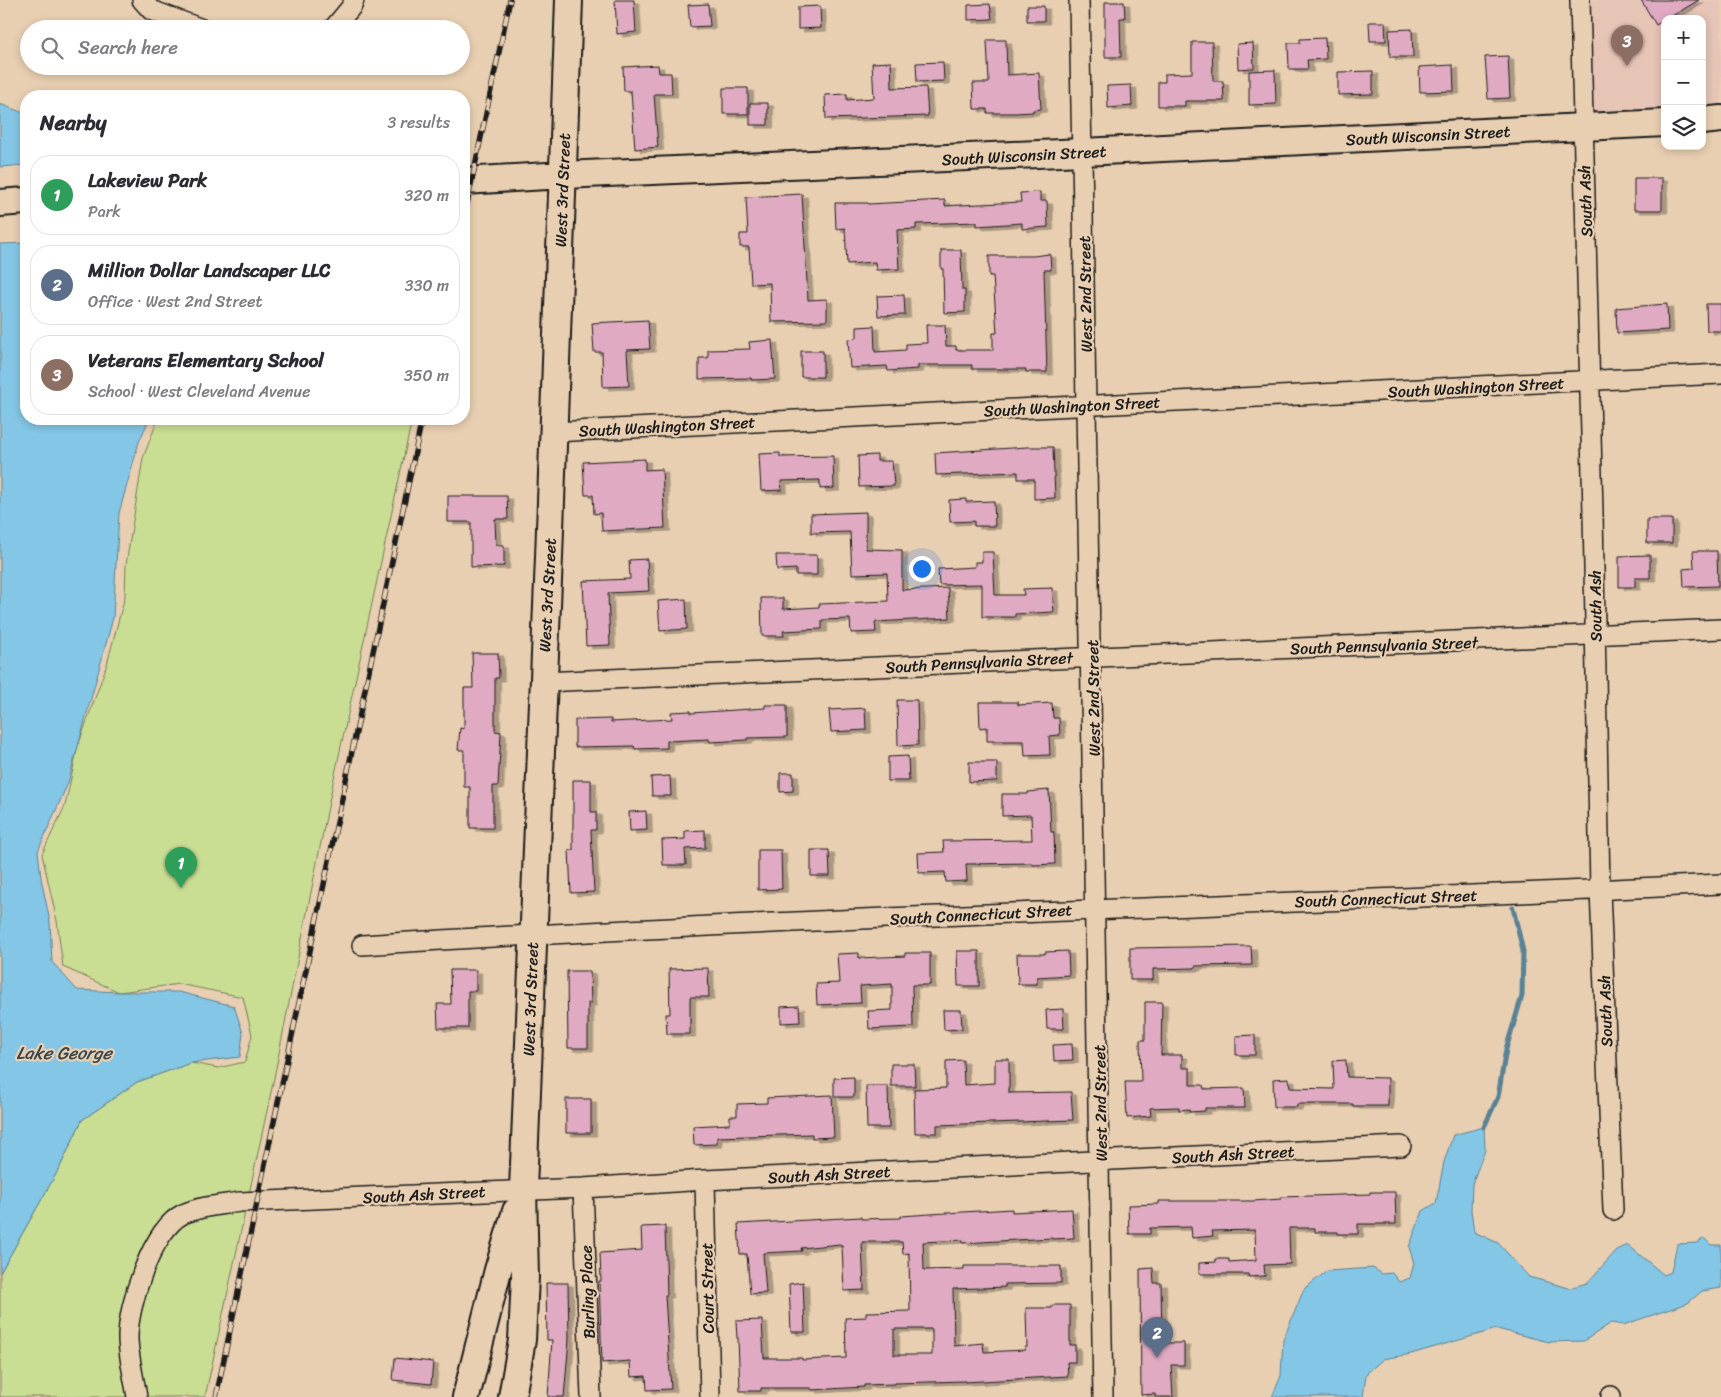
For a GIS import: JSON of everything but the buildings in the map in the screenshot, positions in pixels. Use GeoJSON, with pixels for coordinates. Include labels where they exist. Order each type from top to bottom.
{"type":"FeatureCollection","features":[{"type":"Feature","properties":{"kind":"street"},"geometry":{"type":"LineString","coordinates":[[142,0],[151,10],[178,20]]}},
{"type":"Feature","properties":{"kind":"street"},"geometry":{"type":"LineString","coordinates":[[340,20],[352,6],[354,0]]}},
{"type":"Feature","properties":{"kind":"street","name":"West 3rd Street"},"geometry":{"type":"LineString","coordinates":[[512,1397],[522,1340],[525,1277],[523,1189],[570,0]]}},
{"type":"Feature","properties":{"kind":"street","name":"West 2nd Street"},"geometry":{"type":"LineString","coordinates":[[1079,0],[1097,909],[1103,1397]]}},
{"type":"Feature","properties":{"kind":"street","name":"South Ash"},"geometry":{"type":"LineString","coordinates":[[1580,0],[1596,636],[1600,890],[1613,1210]]}},
{"type":"Feature","properties":{"kind":"street"},"geometry":{"type":"LineString","coordinates":[[1706,120],[1721,120]]}},
{"type":"Feature","properties":{"kind":"street","name":"South Wisconsin Street"},"geometry":{"type":"LineString","coordinates":[[470,181],[1661,123]]}},
{"type":"Feature","properties":{"kind":"street"},"geometry":{"type":"LineString","coordinates":[[0,202],[20,201]]}},
{"type":"Feature","properties":{"kind":"street","name":"South Washington Street"},"geometry":{"type":"LineString","coordinates":[[553,432],[1721,374]]}},
{"type":"Feature","properties":{"kind":"street","name":"South Pennsylvania Street"},"geometry":{"type":"LineString","coordinates":[[543,682],[1721,629]]}},
{"type":"Feature","properties":{"kind":"street","name":"South Connecticut Street"},"geometry":{"type":"LineString","coordinates":[[362,945],[533,934],[1721,884]]}},
{"type":"Feature","properties":{"kind":"street","name":"South Ash Street"},"geometry":{"type":"LineString","coordinates":[[137,1397],[128,1340],[130,1318],[153,1247],[172,1222],[183,1214],[210,1206],[240,1202],[583,1188],[705,1180],[1401,1146]]}},
{"type":"Feature","properties":{"kind":"street","name":"Court Street"},"geometry":{"type":"LineString","coordinates":[[705,1180],[710,1397]]}},
{"type":"Feature","properties":{"kind":"street","name":"Burling Place"},"geometry":{"type":"LineString","coordinates":[[583,1188],[591,1397]]}},
{"type":"Feature","properties":{"kind":"street","name":"West 3rd Street"},"geometry":{"type":"LineString","coordinates":[[466,1397],[498,1270],[523,1189]]}},
{"type":"Feature","properties":{"kind":"shaded area"},"geometry":{"type":"Polygon","coordinates":[[[1588,0],[1721,0],[1721,114],[1706,114],[1706,15],[1661,15],[1661,116],[1590,119],[1588,0]]]}},
{"type":"Feature","properties":{"kind":"green space"},"geometry":{"type":"Polygon","coordinates":[[[156,425],[411,425],[330,797],[273,1083],[205,1397],[0,1397],[0,1273],[60,1167],[82,1120],[137,1082],[191,1063],[218,1068],[245,1062],[252,1035],[243,997],[179,984],[119,992],[63,967],[57,921],[42,854],[65,806],[78,746],[107,664],[125,596],[126,565],[143,458],[156,425]]]}},
{"type":"Feature","properties":{"kind":"water"},"geometry":{"type":"Polygon","coordinates":[[[0,104],[20,112],[20,165],[0,167],[0,104]]]}},
{"type":"Feature","properties":{"kind":"water","name":"Lake George"},"geometry":{"type":"Polygon","coordinates":[[[20,243],[20,425],[146,425],[139,442],[119,513],[113,618],[68,783],[38,851],[41,878],[50,922],[52,962],[77,990],[179,992],[234,1006],[243,1033],[240,1057],[191,1063],[137,1082],[82,1120],[60,1167],[0,1273],[0,244],[20,243]]]}},
{"type":"Feature","properties":{"kind":"water"},"geometry":{"type":"Polygon","coordinates":[[[1484,1127],[1485,1150],[1472,1184],[1471,1210],[1474,1232],[1498,1243],[1529,1277],[1569,1288],[1587,1283],[1617,1250],[1628,1245],[1664,1275],[1671,1272],[1677,1244],[1697,1243],[1704,1238],[1711,1245],[1721,1245],[1721,1288],[1702,1291],[1688,1303],[1623,1325],[1611,1323],[1584,1341],[1549,1342],[1497,1329],[1411,1354],[1383,1359],[1366,1374],[1363,1397],[1272,1397],[1281,1376],[1283,1340],[1304,1289],[1327,1271],[1373,1268],[1382,1274],[1392,1273],[1399,1282],[1410,1278],[1414,1263],[1409,1247],[1423,1211],[1436,1203],[1444,1162],[1453,1135],[1484,1127]]]}},
{"type":"Feature","properties":{"kind":"waterway"},"geometry":{"type":"LineString","coordinates":[[1484,1127],[1498,1097],[1506,1049],[1522,996],[1523,951],[1513,908]]}},
{"type":"Feature","properties":{"kind":"railway"},"geometry":{"type":"LineString","coordinates":[[470,190],[510,0]]}},
{"type":"Feature","properties":{"kind":"railway"},"geometry":{"type":"LineString","coordinates":[[216,1397],[421,425]]}},
{"type":"Feature","properties":{"kind":"place","name":"Veterans Elementary School"},"geometry":{"type":"Point","coordinates":[1627,66]}},
{"type":"Feature","properties":{"kind":"place","name":"Lakeview Park"},"geometry":{"type":"Point","coordinates":[181,888]}},
{"type":"Feature","properties":{"kind":"place","name":"Million Dollar Landscaper LLC"},"geometry":{"type":"Point","coordinates":[1157,1358]}}]}
